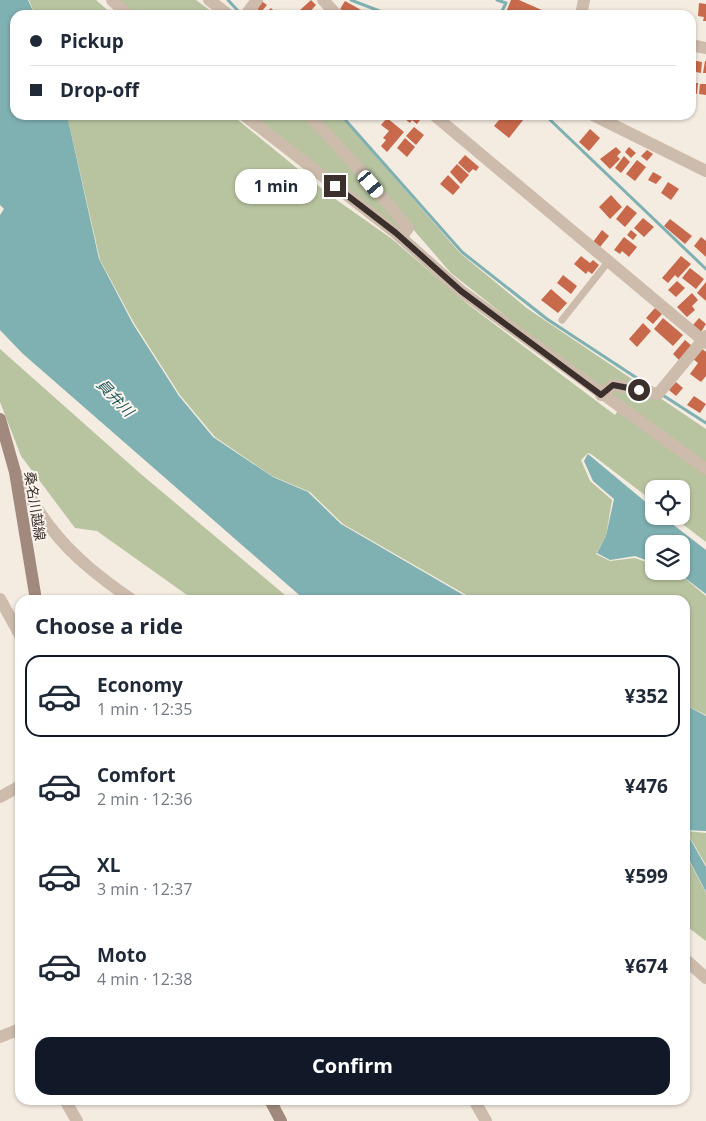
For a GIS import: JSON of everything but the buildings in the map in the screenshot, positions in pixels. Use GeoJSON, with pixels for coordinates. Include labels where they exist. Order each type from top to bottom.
{"type":"FeatureCollection","features":[{"type":"Feature","properties":{"kind":"main road","name":"桑名川越線"},"geometry":{"type":"LineString","coordinates":[[0,418],[15,472],[35,595]]}},
{"type":"Feature","properties":{"kind":"main road"},"geometry":{"type":"LineString","coordinates":[[273,1105],[282,1121]]}},
{"type":"Feature","properties":{"kind":"street"},"geometry":{"type":"LineString","coordinates":[[112,0],[123,10]]}},
{"type":"Feature","properties":{"kind":"street"},"geometry":{"type":"LineString","coordinates":[[209,0],[222,10]]}},
{"type":"Feature","properties":{"kind":"street"},"geometry":{"type":"LineString","coordinates":[[323,0],[332,10]]}},
{"type":"Feature","properties":{"kind":"street"},"geometry":{"type":"LineString","coordinates":[[250,120],[401,238],[461,291],[601,395],[706,469]]}},
{"type":"Feature","properties":{"kind":"street"},"geometry":{"type":"LineString","coordinates":[[314,120],[408,228],[401,238]]}},
{"type":"Feature","properties":{"kind":"street"},"geometry":{"type":"LineString","coordinates":[[440,120],[608,262],[705,340],[660,392],[613,385],[601,395]]}},
{"type":"Feature","properties":{"kind":"street"},"geometry":{"type":"LineString","coordinates":[[603,120],[706,171]]}},
{"type":"Feature","properties":{"kind":"street"},"geometry":{"type":"LineString","coordinates":[[15,472],[61,541],[79,560],[125,595]]}},
{"type":"Feature","properties":{"kind":"street"},"geometry":{"type":"LineString","coordinates":[[0,599],[15,626]]}},
{"type":"Feature","properties":{"kind":"street"},"geometry":{"type":"LineString","coordinates":[[0,796],[15,788]]}},
{"type":"Feature","properties":{"kind":"street"},"geometry":{"type":"LineString","coordinates":[[690,964],[706,978]]}},
{"type":"Feature","properties":{"kind":"street"},"geometry":{"type":"LineString","coordinates":[[0,1038],[15,1031]]}},
{"type":"Feature","properties":{"kind":"street"},"geometry":{"type":"LineString","coordinates":[[69,1105],[77,1121]]}},
{"type":"Feature","properties":{"kind":"street"},"geometry":{"type":"LineString","coordinates":[[477,1105],[486,1121]]}},
{"type":"Feature","properties":{"kind":"lane"},"geometry":{"type":"LineString","coordinates":[[562,320],[608,262]]}},
{"type":"Feature","properties":{"kind":"green space"},"geometry":{"type":"Polygon","coordinates":[[[29,0],[96,0],[107,10],[33,10],[29,0]]]}},
{"type":"Feature","properties":{"kind":"green space"},"geometry":{"type":"Polygon","coordinates":[[[116,0],[196,0],[209,10],[127,10],[116,0]]]}},
{"type":"Feature","properties":{"kind":"green space"},"geometry":{"type":"Polygon","coordinates":[[[68,120],[238,120],[331,196],[392,239],[469,305],[615,415],[620,407],[451,273],[318,120],[344,120],[460,253],[528,309],[706,429],[706,542],[684,525],[690,525],[690,480],[645,480],[645,495],[591,454],[588,453],[581,460],[590,481],[612,500],[606,536],[596,554],[610,561],[635,558],[645,562],[645,580],[687,580],[706,596],[706,715],[690,707],[690,595],[466,595],[343,524],[310,492],[272,476],[215,437],[180,395],[134,323],[100,260],[68,120]]]}},
{"type":"Feature","properties":{"kind":"green space"},"geometry":{"type":"Polygon","coordinates":[[[258,120],[308,120],[344,158],[405,228],[401,235],[258,120]]]}},
{"type":"Feature","properties":{"kind":"green space"},"geometry":{"type":"Polygon","coordinates":[[[0,349],[142,475],[285,595],[187,595],[97,531],[75,528],[21,456],[0,402],[0,349]]]}},
{"type":"Feature","properties":{"kind":"green space"},"geometry":{"type":"Polygon","coordinates":[[[690,831],[706,833],[706,865],[690,838],[690,831]]]}},
{"type":"Feature","properties":{"kind":"green space"},"geometry":{"type":"Polygon","coordinates":[[[690,863],[706,893],[706,941],[690,929],[690,863]]]}},
{"type":"Feature","properties":{"kind":"water","name":"員弁川"},"geometry":{"type":"Polygon","coordinates":[[[0,0],[28,0],[33,10],[10,10],[10,120],[68,120],[99,259],[133,324],[179,396],[213,437],[273,477],[308,492],[341,524],[463,595],[299,595],[22,353],[0,330],[0,215],[4,209],[0,205],[0,0]]]}},
{"type":"Feature","properties":{"kind":"water"},"geometry":{"type":"Polygon","coordinates":[[[588,454],[645,502],[645,525],[674,525],[687,535],[645,535],[645,560],[635,556],[610,560],[597,553],[606,536],[614,499],[593,481],[584,461],[588,454]]]}},
{"type":"Feature","properties":{"kind":"water"},"geometry":{"type":"Polygon","coordinates":[[[690,538],[706,550],[706,594],[688,580],[690,580],[690,538]]]}},
{"type":"Feature","properties":{"kind":"water"},"geometry":{"type":"Polygon","coordinates":[[[690,708],[706,716],[706,831],[690,830],[690,708]]]}},
{"type":"Feature","properties":{"kind":"water"},"geometry":{"type":"Polygon","coordinates":[[[690,839],[706,867],[706,892],[690,862],[690,839]]]}},
{"type":"Feature","properties":{"kind":"waterway"},"geometry":{"type":"LineString","coordinates":[[228,0],[237,10]]}},
{"type":"Feature","properties":{"kind":"waterway"},"geometry":{"type":"LineString","coordinates":[[351,0],[377,10]]}},
{"type":"Feature","properties":{"kind":"waterway"},"geometry":{"type":"LineString","coordinates":[[497,0],[506,3],[502,10]]}},
{"type":"Feature","properties":{"kind":"waterway"},"geometry":{"type":"LineString","coordinates":[[345,120],[462,252],[547,319],[652,388]]}},
{"type":"Feature","properties":{"kind":"waterway"},"geometry":{"type":"LineString","coordinates":[[550,120],[706,269]]}},
{"type":"Feature","properties":{"kind":"waterway"},"geometry":{"type":"LineString","coordinates":[[661,394],[706,423]]}},
{"type":"Feature","properties":{"kind":"route"},"geometry":{"type":"LineString","coordinates":[[335,186],[396,233],[461,291],[601,395],[613,385],[639,390]]}}]}
